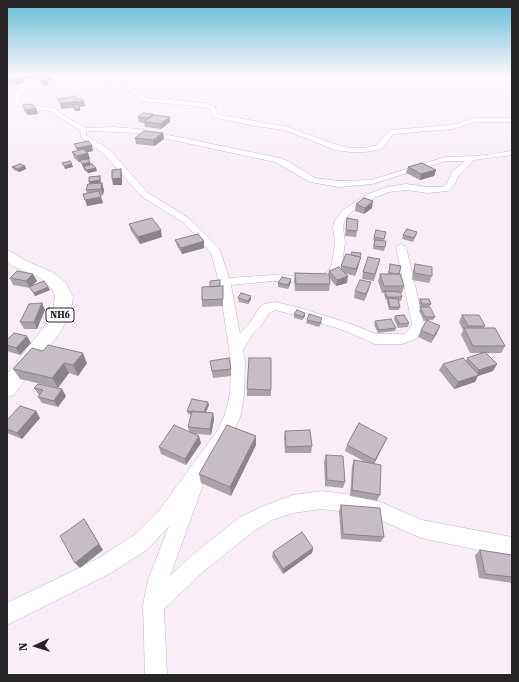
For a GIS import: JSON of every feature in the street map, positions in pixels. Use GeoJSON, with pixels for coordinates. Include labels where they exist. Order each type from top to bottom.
{"type":"FeatureCollection","features":[{"type":"Feature","properties":{"kind":"highway","name":"NH6"},"geometry":{"type":"LineString","coordinates":[[7,255],[18,263],[46,275],[59,286],[64,297],[62,311],[55,326],[7,389]]}},
{"type":"Feature","properties":{"kind":"street"},"geometry":{"type":"LineString","coordinates":[[25,106],[53,109],[64,118],[85,130],[129,130],[270,158],[285,163],[313,180],[332,184],[372,182],[441,160],[512,153]]}},
{"type":"Feature","properties":{"kind":"street"},"geometry":{"type":"LineString","coordinates":[[208,106],[213,108],[214,114],[219,117],[254,124],[286,128],[338,148],[350,150],[365,150],[379,147],[391,132],[450,127],[474,120],[512,120]]}},
{"type":"Feature","properties":{"kind":"street"},"geometry":{"type":"LineString","coordinates":[[7,614],[104,566],[141,542],[164,518],[223,436],[233,415],[237,394],[238,362],[225,282],[216,252],[187,221],[144,194],[107,152],[83,136],[83,131],[85,130]]}},
{"type":"Feature","properties":{"kind":"street"},"geometry":{"type":"LineString","coordinates":[[225,282],[273,278],[311,278],[330,275],[334,272],[337,264],[340,243],[338,227],[339,222],[346,212],[355,205],[387,190],[406,187],[428,190],[445,189],[450,184],[455,174],[472,158]]}},
{"type":"Feature","properties":{"kind":"street"},"geometry":{"type":"LineString","coordinates":[[236,350],[249,331],[256,324],[264,310],[268,307],[275,306],[293,310],[362,332],[375,339],[402,339],[411,336],[416,330],[418,324],[401,247]]}},
{"type":"Feature","properties":{"kind":"street"},"geometry":{"type":"LineString","coordinates":[[156,675],[153,605],[161,569],[203,463]]}},
{"type":"Feature","properties":{"kind":"street"},"geometry":{"type":"LineString","coordinates":[[153,605],[197,564],[247,524],[267,513],[293,504],[322,500],[362,505],[378,510],[420,529],[512,547]]}},
{"type":"Feature","properties":{"kind":"building"},"geometry":{"type":"Polygon","coordinates":[[[23,106],[34,106],[36,108],[26,110],[23,106]]]}},
{"type":"Feature","properties":{"kind":"building"},"geometry":{"type":"Polygon","coordinates":[[[74,106],[80,106],[79,108],[74,109],[74,106]]]}},
{"type":"Feature","properties":{"kind":"building"},"geometry":{"type":"Polygon","coordinates":[[[143,113],[153,114],[148,118],[138,117],[143,113]]]}},
{"type":"Feature","properties":{"kind":"building"},"geometry":{"type":"Polygon","coordinates":[[[154,115],[170,117],[160,124],[144,122],[154,115]]]}},
{"type":"Feature","properties":{"kind":"building"},"geometry":{"type":"Polygon","coordinates":[[[144,131],[163,133],[153,140],[135,138],[144,131]]]}},
{"type":"Feature","properties":{"kind":"building"},"geometry":{"type":"Polygon","coordinates":[[[88,141],[92,145],[77,148],[74,144],[88,141]]]}},
{"type":"Feature","properties":{"kind":"building"},"geometry":{"type":"Polygon","coordinates":[[[83,149],[88,153],[77,156],[72,152],[83,149]]]}},
{"type":"Feature","properties":{"kind":"building"},"geometry":{"type":"Polygon","coordinates":[[[88,159],[90,162],[82,164],[80,160],[88,159]]]}},
{"type":"Feature","properties":{"kind":"building"},"geometry":{"type":"Polygon","coordinates":[[[70,161],[72,164],[64,166],[62,163],[70,161]]]}},
{"type":"Feature","properties":{"kind":"building"},"geometry":{"type":"Polygon","coordinates":[[[422,163],[436,170],[421,174],[408,167],[422,163]]]}},
{"type":"Feature","properties":{"kind":"building"},"geometry":{"type":"Polygon","coordinates":[[[20,164],[25,166],[18,169],[12,167],[20,164]]]}},
{"type":"Feature","properties":{"kind":"building"},"geometry":{"type":"Polygon","coordinates":[[[92,164],[96,168],[87,170],[83,167],[92,164]]]}},
{"type":"Feature","properties":{"kind":"building"},"geometry":{"type":"Polygon","coordinates":[[[121,169],[121,178],[112,179],[112,170],[121,169]]]}},
{"type":"Feature","properties":{"kind":"building"},"geometry":{"type":"Polygon","coordinates":[[[100,176],[100,180],[89,182],[89,177],[100,176]]]}},
{"type":"Feature","properties":{"kind":"building"},"geometry":{"type":"Polygon","coordinates":[[[102,183],[101,189],[86,190],[88,184],[102,183]]]}},
{"type":"Feature","properties":{"kind":"building"},"geometry":{"type":"Polygon","coordinates":[[[99,191],[101,197],[85,200],[83,194],[99,191]]]}},
{"type":"Feature","properties":{"kind":"building"},"geometry":{"type":"Polygon","coordinates":[[[364,198],[373,201],[365,208],[356,204],[364,198]]]}},
{"type":"Feature","properties":{"kind":"building"},"geometry":{"type":"Polygon","coordinates":[[[152,218],[161,230],[138,237],[129,224],[152,218]]]}},
{"type":"Feature","properties":{"kind":"building"},"geometry":{"type":"Polygon","coordinates":[[[347,218],[358,220],[357,231],[346,230],[347,218]]]}},
{"type":"Feature","properties":{"kind":"building"},"geometry":{"type":"Polygon","coordinates":[[[407,229],[417,232],[414,238],[403,235],[407,229]]]}},
{"type":"Feature","properties":{"kind":"building"},"geometry":{"type":"Polygon","coordinates":[[[376,230],[386,232],[384,239],[374,237],[376,230]]]}},
{"type":"Feature","properties":{"kind":"building"},"geometry":{"type":"Polygon","coordinates":[[[198,234],[204,241],[181,248],[175,240],[198,234]]]}},
{"type":"Feature","properties":{"kind":"building"},"geometry":{"type":"Polygon","coordinates":[[[375,240],[386,241],[385,247],[374,246],[375,240]]]}},
{"type":"Feature","properties":{"kind":"building"},"geometry":{"type":"Polygon","coordinates":[[[352,252],[361,253],[360,257],[351,255],[352,252]]]}},
{"type":"Feature","properties":{"kind":"building"},"geometry":{"type":"Polygon","coordinates":[[[346,254],[361,257],[356,269],[341,266],[346,254]]]}},
{"type":"Feature","properties":{"kind":"building"},"geometry":{"type":"Polygon","coordinates":[[[368,257],[380,259],[375,274],[363,272],[368,257]]]}},
{"type":"Feature","properties":{"kind":"building"},"geometry":{"type":"Polygon","coordinates":[[[390,264],[401,266],[399,274],[389,273],[390,264]]]}},
{"type":"Feature","properties":{"kind":"building"},"geometry":{"type":"Polygon","coordinates":[[[415,264],[432,267],[432,276],[414,273],[415,264]]]}},
{"type":"Feature","properties":{"kind":"building"},"geometry":{"type":"Polygon","coordinates":[[[339,267],[348,276],[337,280],[329,271],[339,267]]]}},
{"type":"Feature","properties":{"kind":"building"},"geometry":{"type":"Polygon","coordinates":[[[17,271],[33,274],[26,281],[10,278],[17,271]]]}},
{"type":"Feature","properties":{"kind":"building"},"geometry":{"type":"Polygon","coordinates":[[[295,273],[329,274],[330,284],[296,284],[295,273]]]}},
{"type":"Feature","properties":{"kind":"building"},"geometry":{"type":"Polygon","coordinates":[[[380,274],[400,274],[404,286],[384,286],[380,274]]]}},
{"type":"Feature","properties":{"kind":"building"},"geometry":{"type":"Polygon","coordinates":[[[282,277],[291,279],[288,285],[278,283],[282,277]]]}},
{"type":"Feature","properties":{"kind":"building"},"geometry":{"type":"Polygon","coordinates":[[[220,280],[220,286],[210,287],[210,281],[220,280]]]}},
{"type":"Feature","properties":{"kind":"building"},"geometry":{"type":"Polygon","coordinates":[[[360,280],[371,282],[366,294],[355,291],[360,280]]]}},
{"type":"Feature","properties":{"kind":"building"},"geometry":{"type":"Polygon","coordinates":[[[44,281],[48,287],[34,293],[29,287],[44,281]]]}},
{"type":"Feature","properties":{"kind":"building"},"geometry":{"type":"Polygon","coordinates":[[[223,286],[223,299],[202,300],[202,287],[223,286]]]}},
{"type":"Feature","properties":{"kind":"building"},"geometry":{"type":"Polygon","coordinates":[[[385,291],[400,292],[402,297],[387,297],[385,291]]]}},
{"type":"Feature","properties":{"kind":"building"},"geometry":{"type":"Polygon","coordinates":[[[241,293],[251,296],[248,301],[238,298],[241,293]]]}},
{"type":"Feature","properties":{"kind":"building"},"geometry":{"type":"Polygon","coordinates":[[[388,298],[398,299],[400,307],[390,307],[388,298]]]}},
{"type":"Feature","properties":{"kind":"building"},"geometry":{"type":"Polygon","coordinates":[[[420,299],[429,299],[431,304],[422,304],[420,299]]]}},
{"type":"Feature","properties":{"kind":"building"},"geometry":{"type":"Polygon","coordinates":[[[42,303],[34,322],[20,322],[29,304],[42,303]]]}},
{"type":"Feature","properties":{"kind":"building"},"geometry":{"type":"Polygon","coordinates":[[[420,307],[430,307],[435,317],[425,317],[420,307]]]}},
{"type":"Feature","properties":{"kind":"building"},"geometry":{"type":"Polygon","coordinates":[[[297,310],[305,313],[303,317],[294,314],[297,310]]]}},
{"type":"Feature","properties":{"kind":"building"},"geometry":{"type":"Polygon","coordinates":[[[309,314],[322,318],[320,323],[307,320],[309,314]]]}},
{"type":"Feature","properties":{"kind":"building"},"geometry":{"type":"Polygon","coordinates":[[[404,315],[409,323],[400,324],[395,316],[404,315]]]}},
{"type":"Feature","properties":{"kind":"building"},"geometry":{"type":"Polygon","coordinates":[[[462,315],[479,315],[485,326],[468,326],[462,315]]]}},
{"type":"Feature","properties":{"kind":"building"},"geometry":{"type":"Polygon","coordinates":[[[391,319],[396,328],[379,330],[375,321],[391,319]]]}},
{"type":"Feature","properties":{"kind":"building"},"geometry":{"type":"Polygon","coordinates":[[[427,320],[440,326],[434,336],[421,330],[427,320]]]}},
{"type":"Feature","properties":{"kind":"building"},"geometry":{"type":"Polygon","coordinates":[[[464,328],[495,328],[505,346],[473,346],[464,328]]]}},
{"type":"Feature","properties":{"kind":"building"},"geometry":{"type":"Polygon","coordinates":[[[14,333],[27,336],[16,348],[7,345],[7,340],[14,333]]]}},
{"type":"Feature","properties":{"kind":"building"},"geometry":{"type":"Polygon","coordinates":[[[48,345],[83,353],[73,365],[64,363],[52,378],[13,369],[32,348],[43,351],[48,345]]]}},
{"type":"Feature","properties":{"kind":"building"},"geometry":{"type":"Polygon","coordinates":[[[485,352],[497,364],[479,370],[467,358],[485,352]]]}},
{"type":"Feature","properties":{"kind":"building"},"geometry":{"type":"Polygon","coordinates":[[[229,358],[231,369],[212,371],[210,361],[229,358]]]}},
{"type":"Feature","properties":{"kind":"building"},"geometry":{"type":"Polygon","coordinates":[[[249,358],[271,358],[271,390],[247,389],[249,358]]]}},
{"type":"Feature","properties":{"kind":"building"},"geometry":{"type":"Polygon","coordinates":[[[463,358],[479,375],[458,382],[443,364],[463,358]]]}},
{"type":"Feature","properties":{"kind":"building"},"geometry":{"type":"Polygon","coordinates":[[[38,384],[62,389],[54,401],[38,397],[43,390],[34,388],[38,384]]]}},
{"type":"Feature","properties":{"kind":"building"},"geometry":{"type":"Polygon","coordinates":[[[192,399],[208,402],[204,412],[187,411],[192,399]]]}},
{"type":"Feature","properties":{"kind":"building"},"geometry":{"type":"Polygon","coordinates":[[[20,406],[36,411],[17,433],[7,429],[7,420],[20,406]]]}},
{"type":"Feature","properties":{"kind":"building"},"geometry":{"type":"Polygon","coordinates":[[[192,411],[213,413],[210,429],[188,427],[192,411]]]}},
{"type":"Feature","properties":{"kind":"building"},"geometry":{"type":"Polygon","coordinates":[[[359,423],[387,438],[375,460],[347,445],[359,423]]]}},
{"type":"Feature","properties":{"kind":"building"},"geometry":{"type":"Polygon","coordinates":[[[174,425],[199,436],[185,459],[159,447],[174,425]]]}},
{"type":"Feature","properties":{"kind":"building"},"geometry":{"type":"Polygon","coordinates":[[[227,425],[256,436],[230,487],[199,474],[227,425]]]}},
{"type":"Feature","properties":{"kind":"building"},"geometry":{"type":"Polygon","coordinates":[[[310,430],[312,446],[286,447],[285,431],[310,430]]]}},
{"type":"Feature","properties":{"kind":"building"},"geometry":{"type":"Polygon","coordinates":[[[326,455],[343,456],[345,482],[327,480],[326,455]]]}},
{"type":"Feature","properties":{"kind":"building"},"geometry":{"type":"Polygon","coordinates":[[[354,460],[381,465],[380,495],[352,490],[354,460]]]}},
{"type":"Feature","properties":{"kind":"building"},"geometry":{"type":"Polygon","coordinates":[[[341,505],[380,508],[384,537],[343,534],[341,505]]]}},
{"type":"Feature","properties":{"kind":"building"},"geometry":{"type":"Polygon","coordinates":[[[84,519],[99,544],[75,563],[60,536],[84,519]]]}},
{"type":"Feature","properties":{"kind":"building"},"geometry":{"type":"Polygon","coordinates":[[[302,532],[313,548],[283,569],[273,552],[302,532]]]}},
{"type":"Feature","properties":{"kind":"building"},"geometry":{"type":"Polygon","coordinates":[[[480,550],[512,555],[512,577],[485,574],[480,550]]]}}]}
